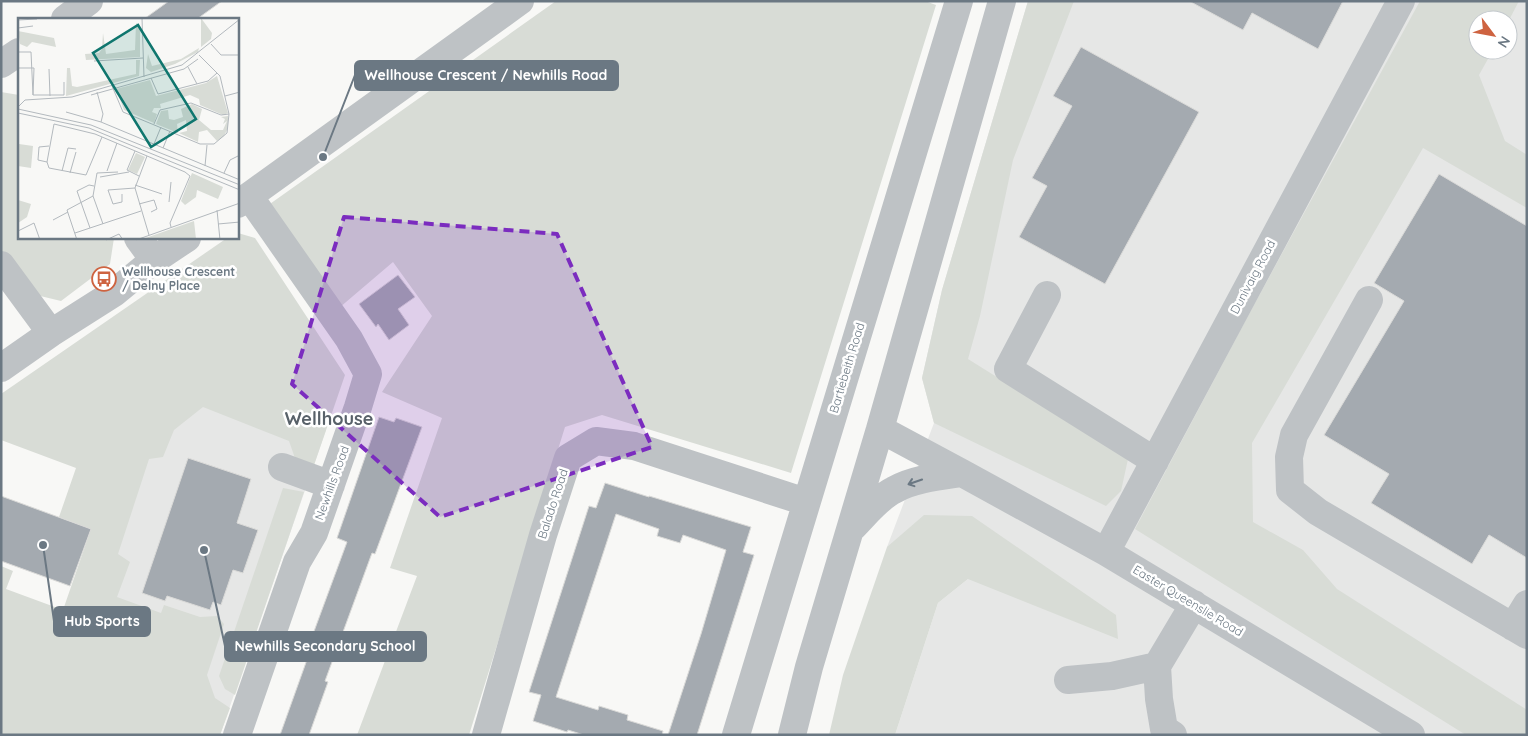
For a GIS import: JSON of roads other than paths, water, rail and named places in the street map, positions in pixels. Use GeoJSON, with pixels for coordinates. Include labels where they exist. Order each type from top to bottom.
{"type":"FeatureCollection","features":[{"type":"Feature","properties":{"kind":"street"},"geometry":{"type":"LineString","coordinates":[[66,18],[89,1]]}},
{"type":"Feature","properties":{"kind":"street"},"geometry":{"type":"LineString","coordinates":[[243,200],[520,1]]}},
{"type":"Feature","properties":{"kind":"street","name":"Bartiebeith Road"},"geometry":{"type":"LineString","coordinates":[[736,735],[959,1]]}},
{"type":"Feature","properties":{"kind":"street"},"geometry":{"type":"LineString","coordinates":[[792,735],[809,667],[880,429],[1002,1]]}},
{"type":"Feature","properties":{"kind":"street","name":"Dunivaig Road"},"geometry":{"type":"LineString","coordinates":[[1106,552],[1401,1]]}},
{"type":"Feature","properties":{"kind":"street","name":"Newhills Road"},"geometry":{"type":"LineString","coordinates":[[237,735],[297,562],[314,533],[368,374],[349,339],[243,200]]}},
{"type":"Feature","properties":{"kind":"street"},"geometry":{"type":"LineString","coordinates":[[139,239],[154,260]]}},
{"type":"Feature","properties":{"kind":"street"},"geometry":{"type":"LineString","coordinates":[[1,368],[51,333],[114,293],[154,260],[186,239]]}},
{"type":"Feature","properties":{"kind":"street"},"geometry":{"type":"LineString","coordinates":[[1,265],[51,333]]}},
{"type":"Feature","properties":{"kind":"street"},"geometry":{"type":"LineString","coordinates":[[1047,295],[1008,369],[1155,461]]}},
{"type":"Feature","properties":{"kind":"street"},"geometry":{"type":"LineString","coordinates":[[1369,300],[1294,435],[1289,457],[1290,490],[1318,512],[1520,631],[1527,604]]}},
{"type":"Feature","properties":{"kind":"street","name":"Easter Queenslie Road"},"geometry":{"type":"LineString","coordinates":[[880,429],[1106,552],[1411,735]]}},
{"type":"Feature","properties":{"kind":"street","name":"Balado Road"},"geometry":{"type":"LineString","coordinates":[[486,735],[543,535],[568,458],[596,441],[634,446],[806,502]]}},
{"type":"Feature","properties":{"kind":"street"},"geometry":{"type":"LineString","coordinates":[[282,467],[331,485]]}},
{"type":"Feature","properties":{"kind":"street"},"geometry":{"type":"LineString","coordinates":[[850,530],[877,502],[894,489],[923,479],[962,472]]}},
{"type":"Feature","properties":{"kind":"street"},"geometry":{"type":"LineString","coordinates":[[1165,733],[1159,699],[1157,666],[1194,604]]}},
{"type":"Feature","properties":{"kind":"street"},"geometry":{"type":"LineString","coordinates":[[1068,680],[1112,676],[1157,666]]}},
{"type":"Feature","properties":{"kind":"place","name":"Wellhouse Crescent / Newhills Road"},"geometry":{"type":"Point","coordinates":[323,157]}},
{"type":"Feature","properties":{"kind":"place","name":"Wellhouse Crescent / Delny Place"},"geometry":{"type":"Point","coordinates":[104,279]}},
{"type":"Feature","properties":{"kind":"place","name":"Hub Sports"},"geometry":{"type":"Point","coordinates":[43,545]}},
{"type":"Feature","properties":{"kind":"place","name":"Newhills Secondary School"},"geometry":{"type":"Point","coordinates":[204,550]}},
{"type":"Feature","properties":{"kind":"district","name":"Wellhouse"},"geometry":{"type":"Point","coordinates":[329,419]}}]}
